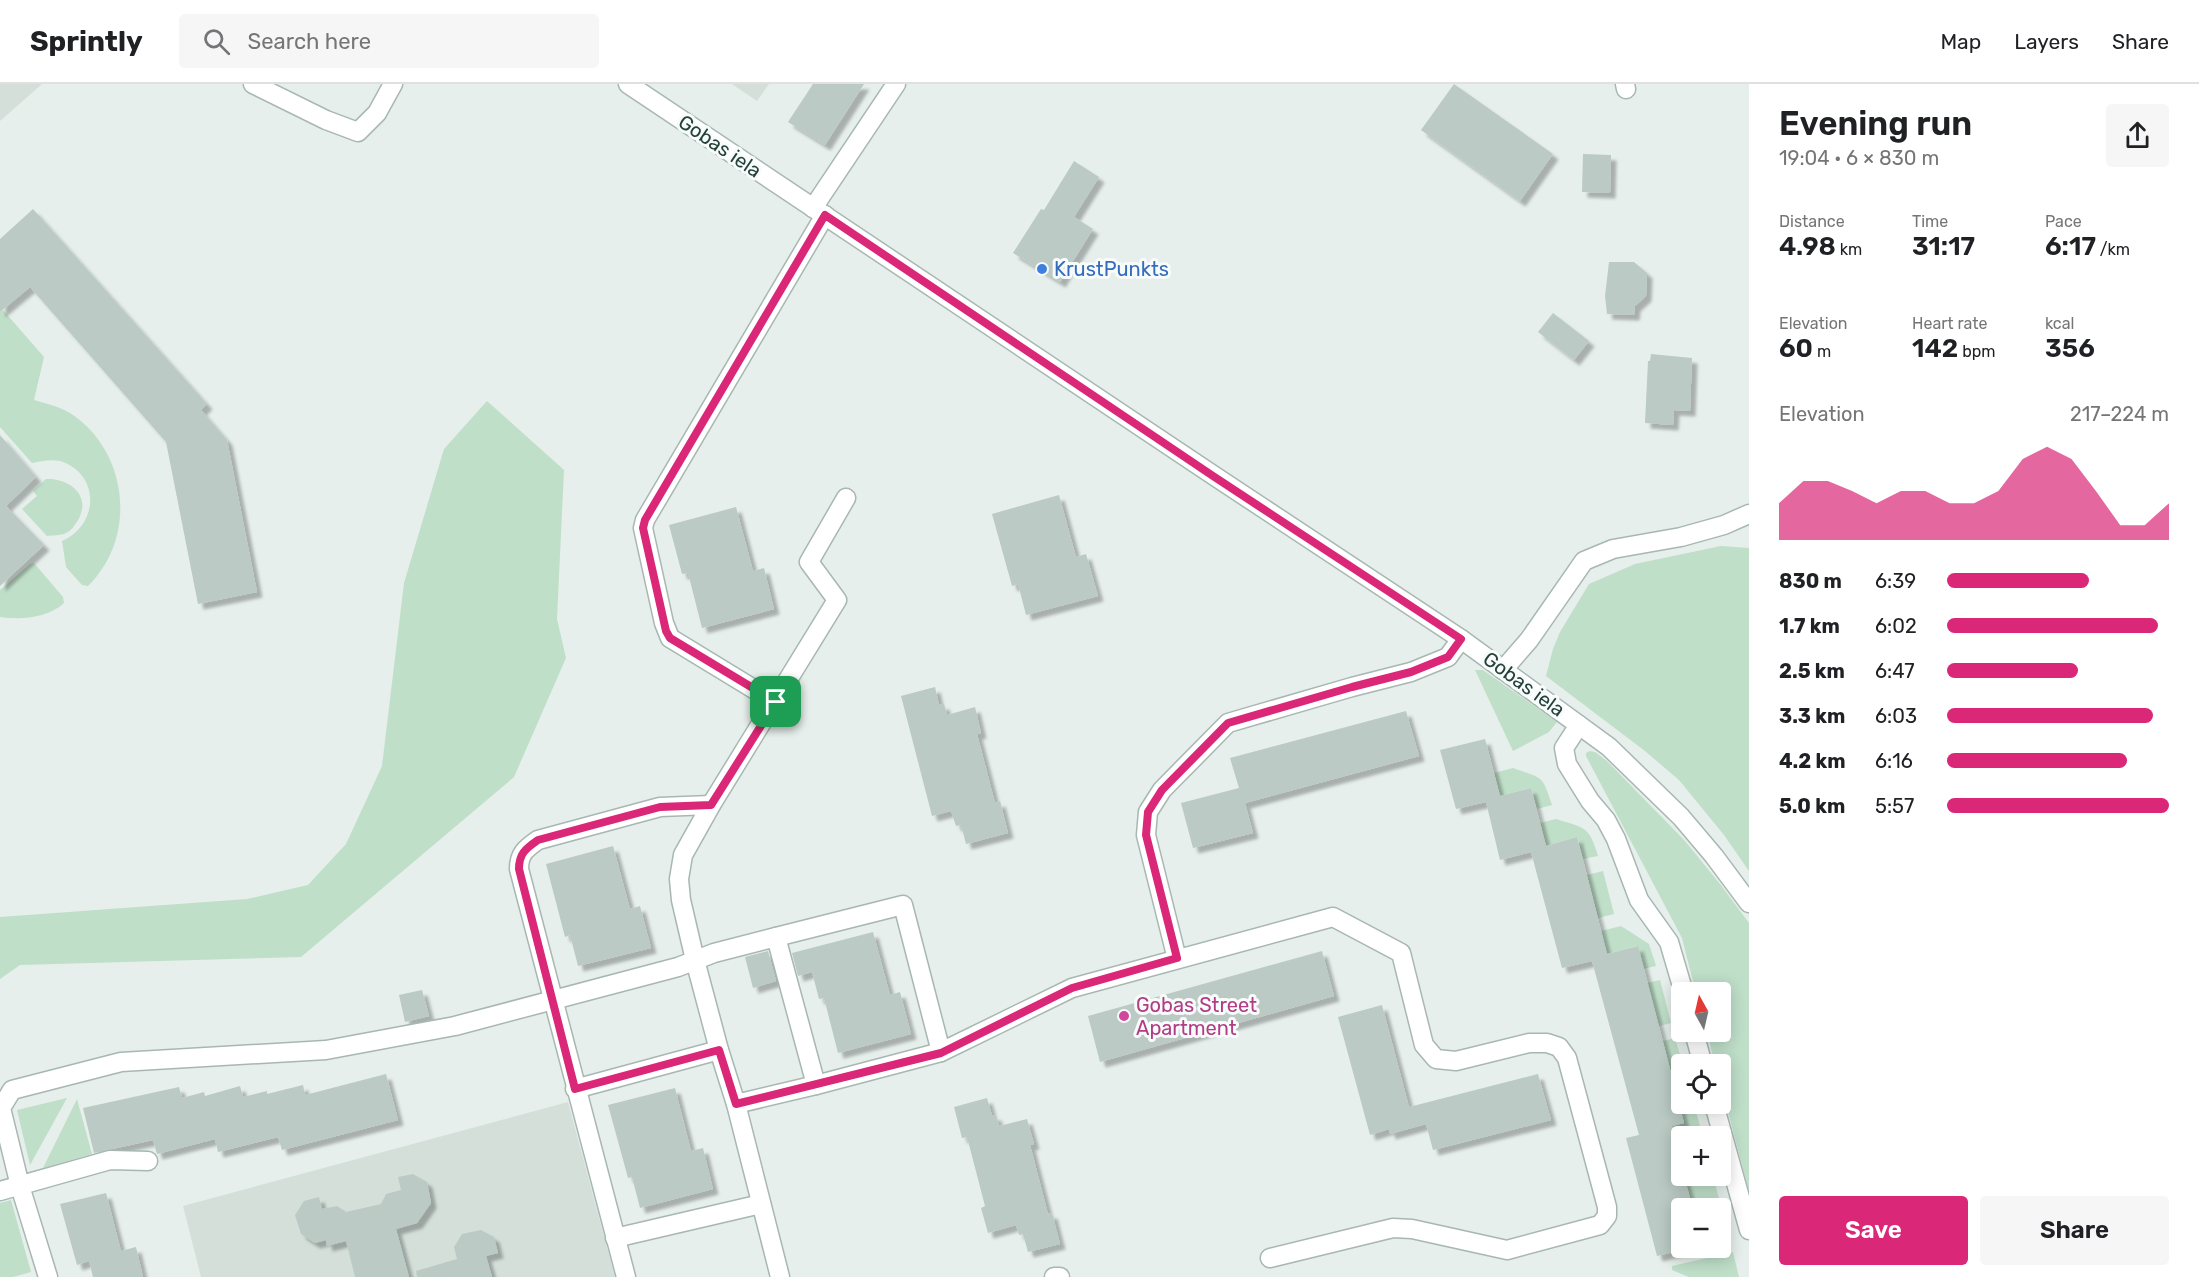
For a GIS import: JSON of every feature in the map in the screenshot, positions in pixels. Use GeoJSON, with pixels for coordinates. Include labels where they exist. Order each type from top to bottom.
{"type":"FeatureCollection","features":[{"type":"Feature","properties":{"kind":"street"},"geometry":{"type":"LineString","coordinates":[[253,84],[326,120],[358,132],[377,113],[393,84]]}},
{"type":"Feature","properties":{"kind":"street","name":"Gobas iela"},"geometry":{"type":"LineString","coordinates":[[628,84],[1213,476],[1461,639],[1579,725],[1609,747],[1675,810],[1714,856],[1749,903]]}},
{"type":"Feature","properties":{"kind":"street"},"geometry":{"type":"LineString","coordinates":[[776,702],[670,638],[666,631],[643,528],[645,520],[819,212],[896,84]]}},
{"type":"Feature","properties":{"kind":"street"},"geometry":{"type":"LineString","coordinates":[[780,1277],[736,1104],[695,960],[681,900],[679,879],[683,855],[711,805],[837,600],[810,562],[846,498]]}},
{"type":"Feature","properties":{"kind":"street"},"geometry":{"type":"LineString","coordinates":[[1503,670],[1529,640],[1584,561],[1613,549],[1681,537],[1732,522],[1749,514]]}},
{"type":"Feature","properties":{"kind":"street"},"geometry":{"type":"LineString","coordinates":[[1177,958],[1146,835],[1148,812],[1162,790],[1228,723],[1411,672],[1448,657],[1461,639]]}},
{"type":"Feature","properties":{"kind":"street"},"geometry":{"type":"LineString","coordinates":[[1579,725],[1564,748],[1567,764],[1590,801],[1606,820],[1616,839],[1639,900],[1669,942],[1681,982]]}},
{"type":"Feature","properties":{"kind":"street"},"geometry":{"type":"LineString","coordinates":[[626,1277],[575,1089],[519,869],[519,859],[525,849],[538,840],[660,807],[711,805]]}},
{"type":"Feature","properties":{"kind":"street"},"geometry":{"type":"LineString","coordinates":[[48,1277],[20,1186],[1,1108],[12,1090],[121,1062],[326,1050],[455,1026],[678,968],[714,953],[903,905],[941,1053]]}},
{"type":"Feature","properties":{"kind":"street"},"geometry":{"type":"LineString","coordinates":[[736,1104],[941,1053],[1072,988],[1333,917],[1401,953],[1424,1045],[1436,1059],[1456,1061],[1529,1043],[1547,1042],[1558,1047],[1567,1058],[1607,1207],[1607,1216],[1600,1225],[1507,1250],[1412,1229],[1393,1228],[1270,1258]]}},
{"type":"Feature","properties":{"kind":"street"},"geometry":{"type":"LineString","coordinates":[[776,937],[816,1085]]}},
{"type":"Feature","properties":{"kind":"street"},"geometry":{"type":"LineString","coordinates":[[575,1089],[719,1050]]}},
{"type":"Feature","properties":{"kind":"street"},"geometry":{"type":"LineString","coordinates":[[1717,1114],[1749,1230]]}},
{"type":"Feature","properties":{"kind":"street"},"geometry":{"type":"LineString","coordinates":[[0,1191],[110,1160],[148,1161]]}},
{"type":"Feature","properties":{"kind":"street"},"geometry":{"type":"LineString","coordinates":[[615,1238],[761,1204]]}},
{"type":"Feature","properties":{"kind":"street"},"geometry":{"type":"LineString","coordinates":[[1054,1277],[1060,1277]]}},
{"type":"Feature","properties":{"kind":"shaded area"},"geometry":{"type":"Polygon","coordinates":[[[0,84],[42,84],[0,121],[0,84]]]}},
{"type":"Feature","properties":{"kind":"shaded area"},"geometry":{"type":"Polygon","coordinates":[[[732,84],[769,84],[757,101],[732,84]]]}},
{"type":"Feature","properties":{"kind":"shaded area"},"geometry":{"type":"Polygon","coordinates":[[[568,1102],[615,1277],[201,1277],[183,1206],[568,1102]]]}},
{"type":"Feature","properties":{"kind":"green space"},"geometry":{"type":"Polygon","coordinates":[[[3,310],[44,357],[34,400],[68,412],[92,432],[106,451],[115,474],[120,497],[120,521],[114,545],[104,566],[88,586],[82,585],[66,567],[62,541],[74,534],[83,524],[88,512],[90,500],[83,477],[60,461],[32,463],[0,427],[0,312],[3,310]]]}},
{"type":"Feature","properties":{"kind":"green space"},"geometry":{"type":"Polygon","coordinates":[[[487,401],[564,470],[557,619],[566,658],[514,777],[301,957],[20,965],[0,979],[0,917],[247,899],[308,885],[346,844],[382,766],[404,583],[444,449],[487,401]]]}},
{"type":"Feature","properties":{"kind":"green space"},"geometry":{"type":"Polygon","coordinates":[[[46,479],[55,479],[70,485],[80,496],[82,511],[71,529],[64,534],[47,536],[22,509],[37,496],[33,491],[46,479]]]}},
{"type":"Feature","properties":{"kind":"green space"},"geometry":{"type":"Polygon","coordinates":[[[1721,546],[1749,548],[1749,871],[1724,835],[1679,780],[1645,751],[1546,676],[1560,632],[1589,584],[1635,564],[1721,546]]]}},
{"type":"Feature","properties":{"kind":"green space"},"geometry":{"type":"Polygon","coordinates":[[[34,563],[63,597],[64,603],[50,612],[34,617],[0,617],[0,590],[34,563]]]}},
{"type":"Feature","properties":{"kind":"green space"},"geometry":{"type":"Polygon","coordinates":[[[1475,670],[1483,670],[1557,722],[1549,732],[1513,751],[1475,670]]]}},
{"type":"Feature","properties":{"kind":"green space"},"geometry":{"type":"Polygon","coordinates":[[[1595,752],[1607,761],[1685,841],[1749,923],[1749,1192],[1729,1114],[1731,1114],[1731,1054],[1712,1054],[1709,1042],[1731,1042],[1731,982],[1693,982],[1682,938],[1586,753],[1595,752]]]}},
{"type":"Feature","properties":{"kind":"green space"},"geometry":{"type":"Polygon","coordinates":[[[1513,768],[1540,779],[1552,805],[1537,809],[1531,788],[1500,796],[1494,773],[1513,768]]]}},
{"type":"Feature","properties":{"kind":"green space"},"geometry":{"type":"Polygon","coordinates":[[[1556,819],[1584,829],[1592,838],[1598,856],[1583,859],[1577,837],[1546,846],[1540,823],[1556,819]]]}},
{"type":"Feature","properties":{"kind":"green space"},"geometry":{"type":"Polygon","coordinates":[[[1603,871],[1614,914],[1598,918],[1587,875],[1603,871]]]}},
{"type":"Feature","properties":{"kind":"green space"},"geometry":{"type":"Polygon","coordinates":[[[1621,926],[1649,944],[1656,966],[1643,969],[1637,946],[1607,954],[1601,931],[1621,926]]]}},
{"type":"Feature","properties":{"kind":"green space"},"geometry":{"type":"Polygon","coordinates":[[[1660,980],[1671,1023],[1659,1026],[1647,983],[1660,980]]]}},
{"type":"Feature","properties":{"kind":"green space"},"geometry":{"type":"Polygon","coordinates":[[[1671,1039],[1671,1042],[1676,1042],[1680,1054],[1671,1054],[1671,1073],[1663,1041],[1671,1039]]]}},
{"type":"Feature","properties":{"kind":"green space"},"geometry":{"type":"Polygon","coordinates":[[[67,1098],[30,1165],[17,1110],[67,1098]]]}},
{"type":"Feature","properties":{"kind":"green space"},"geometry":{"type":"Polygon","coordinates":[[[77,1099],[92,1154],[43,1168],[77,1099]]]}},
{"type":"Feature","properties":{"kind":"green space"},"geometry":{"type":"Polygon","coordinates":[[[1682,1114],[1697,1114],[1700,1126],[1672,1126],[1684,1123],[1682,1114]]]}},
{"type":"Feature","properties":{"kind":"green space"},"geometry":{"type":"Polygon","coordinates":[[[1687,1186],[1716,1186],[1719,1198],[1690,1198],[1687,1186]]]}},
{"type":"Feature","properties":{"kind":"green space"},"geometry":{"type":"Polygon","coordinates":[[[11,1200],[31,1272],[13,1277],[0,1277],[0,1203],[11,1200]]]}},
{"type":"Feature","properties":{"kind":"green space"},"geometry":{"type":"Polygon","coordinates":[[[1733,1252],[1739,1277],[1689,1277],[1672,1270],[1672,1266],[1707,1258],[1731,1258],[1733,1252]]]}},
{"type":"Feature","properties":{"kind":"building"},"geometry":{"type":"Polygon","coordinates":[[[813,84],[864,84],[825,145],[788,122],[813,84]]]}},
{"type":"Feature","properties":{"kind":"building"},"geometry":{"type":"Polygon","coordinates":[[[1454,84],[1553,154],[1520,201],[1421,130],[1454,84]]]}},
{"type":"Feature","properties":{"kind":"building"},"geometry":{"type":"Polygon","coordinates":[[[1583,154],[1611,155],[1610,193],[1582,192],[1583,154]]]}},
{"type":"Feature","properties":{"kind":"building"},"geometry":{"type":"Polygon","coordinates":[[[1074,161],[1099,177],[1074,217],[1093,229],[1060,282],[1013,253],[1041,209],[1044,210],[1074,161]]]}},
{"type":"Feature","properties":{"kind":"building"},"geometry":{"type":"Polygon","coordinates":[[[33,209],[207,404],[201,410],[227,440],[257,592],[198,604],[166,442],[30,287],[0,312],[0,239],[33,209]]]}},
{"type":"Feature","properties":{"kind":"building"},"geometry":{"type":"Polygon","coordinates":[[[1609,262],[1634,262],[1647,273],[1646,296],[1635,306],[1634,315],[1607,314],[1605,296],[1609,262]]]}},
{"type":"Feature","properties":{"kind":"building"},"geometry":{"type":"Polygon","coordinates":[[[1553,313],[1589,341],[1574,360],[1538,332],[1553,313]]]}},
{"type":"Feature","properties":{"kind":"building"},"geometry":{"type":"Polygon","coordinates":[[[1651,354],[1692,358],[1690,411],[1674,410],[1673,425],[1645,423],[1648,361],[1650,361],[1651,354]]]}},
{"type":"Feature","properties":{"kind":"building"},"geometry":{"type":"Polygon","coordinates":[[[0,435],[36,477],[6,506],[44,545],[0,586],[0,435]]]}},
{"type":"Feature","properties":{"kind":"building"},"geometry":{"type":"Polygon","coordinates":[[[1059,495],[1076,557],[1086,554],[1098,596],[1026,615],[1018,584],[1012,586],[992,514],[1059,495]]]}},
{"type":"Feature","properties":{"kind":"building"},"geometry":{"type":"Polygon","coordinates":[[[736,507],[753,571],[764,568],[774,609],[702,628],[688,573],[682,574],[669,525],[736,507]]]}},
{"type":"Feature","properties":{"kind":"building"},"geometry":{"type":"Polygon","coordinates":[[[935,687],[939,705],[944,704],[947,715],[975,707],[981,733],[977,734],[995,803],[1000,801],[1008,833],[966,844],[961,825],[956,826],[951,811],[932,816],[901,696],[935,687]]]}},
{"type":"Feature","properties":{"kind":"building"},"geometry":{"type":"Polygon","coordinates":[[[1406,711],[1419,756],[1245,803],[1253,833],[1193,848],[1181,803],[1239,788],[1230,758],[1406,711]]]}},
{"type":"Feature","properties":{"kind":"building"},"geometry":{"type":"Polygon","coordinates":[[[1485,739],[1500,796],[1531,788],[1546,846],[1577,837],[1607,954],[1638,946],[1671,1073],[1671,1114],[1682,1114],[1684,1123],[1671,1126],[1671,1186],[1687,1186],[1690,1198],[1671,1198],[1671,1253],[1657,1256],[1626,1138],[1639,1135],[1592,961],[1562,968],[1531,852],[1500,860],[1486,802],[1456,809],[1440,750],[1485,739]]]}},
{"type":"Feature","properties":{"kind":"building"},"geometry":{"type":"Polygon","coordinates":[[[613,846],[630,909],[640,906],[651,948],[578,966],[570,935],[565,937],[546,864],[613,846]]]}},
{"type":"Feature","properties":{"kind":"building"},"geometry":{"type":"Polygon","coordinates":[[[873,932],[890,995],[900,992],[911,1034],[838,1053],[824,998],[819,999],[812,972],[798,976],[792,953],[873,932]]]}},
{"type":"Feature","properties":{"kind":"building"},"geometry":{"type":"Polygon","coordinates":[[[768,951],[776,981],[753,988],[745,957],[768,951]]]}},
{"type":"Feature","properties":{"kind":"building"},"geometry":{"type":"Polygon","coordinates":[[[1322,951],[1334,996],[1100,1062],[1088,1016],[1322,951]]]}},
{"type":"Feature","properties":{"kind":"building"},"geometry":{"type":"Polygon","coordinates":[[[422,990],[429,1016],[405,1022],[399,995],[422,990]]]}},
{"type":"Feature","properties":{"kind":"building"},"geometry":{"type":"Polygon","coordinates":[[[1382,1005],[1409,1107],[1538,1074],[1551,1120],[1433,1150],[1426,1124],[1390,1134],[1389,1129],[1370,1135],[1338,1017],[1382,1005]]]}},
{"type":"Feature","properties":{"kind":"building"},"geometry":{"type":"Polygon","coordinates":[[[386,1074],[398,1120],[282,1150],[278,1137],[218,1152],[215,1139],[157,1154],[153,1140],[94,1153],[83,1108],[179,1087],[182,1098],[204,1092],[205,1096],[240,1086],[243,1097],[303,1085],[305,1095],[386,1074]]]}},
{"type":"Feature","properties":{"kind":"building"},"geometry":{"type":"Polygon","coordinates":[[[675,1088],[691,1151],[703,1148],[713,1189],[640,1208],[632,1177],[628,1178],[608,1105],[675,1088]]]}},
{"type":"Feature","properties":{"kind":"building"},"geometry":{"type":"Polygon","coordinates":[[[987,1098],[992,1116],[996,1115],[999,1126],[1027,1119],[1034,1144],[1030,1145],[1048,1214],[1052,1213],[1060,1244],[1028,1252],[1023,1234],[1019,1235],[1016,1225],[988,1233],[981,1208],[985,1206],[967,1137],[962,1138],[954,1107],[987,1098]]]}},
{"type":"Feature","properties":{"kind":"building"},"geometry":{"type":"Polygon","coordinates":[[[413,1174],[427,1182],[431,1203],[417,1223],[396,1229],[409,1277],[355,1277],[346,1241],[327,1246],[326,1240],[315,1243],[301,1234],[295,1215],[304,1201],[319,1197],[322,1209],[337,1206],[346,1212],[381,1204],[386,1194],[401,1190],[398,1177],[413,1174]]]}},
{"type":"Feature","properties":{"kind":"building"},"geometry":{"type":"Polygon","coordinates":[[[106,1193],[121,1251],[136,1247],[143,1277],[93,1277],[89,1261],[77,1265],[60,1204],[106,1193]]]}},
{"type":"Feature","properties":{"kind":"building"},"geometry":{"type":"Polygon","coordinates":[[[481,1230],[494,1237],[498,1253],[486,1256],[492,1277],[417,1277],[416,1271],[457,1259],[454,1247],[462,1234],[481,1230]]]}},
{"type":"Feature","properties":{"kind":"place","name":"KrustPunkts"},"geometry":{"type":"Point","coordinates":[1042,269]}},
{"type":"Feature","properties":{"kind":"place","name":"Gobas Street Apartment"},"geometry":{"type":"Point","coordinates":[1124,1016]}},
{"type":"Feature","properties":{"kind":"route"},"geometry":{"type":"LineString","coordinates":[[825,215],[1213,476],[1461,639],[1448,657],[1411,672],[1228,723],[1162,790],[1148,812],[1146,835],[1177,958],[1072,988],[941,1053],[736,1104],[719,1050],[575,1089],[519,869],[519,859],[525,849],[538,840],[660,807],[711,805],[776,702],[670,638],[666,631],[643,528],[645,520],[825,215]]}}]}
